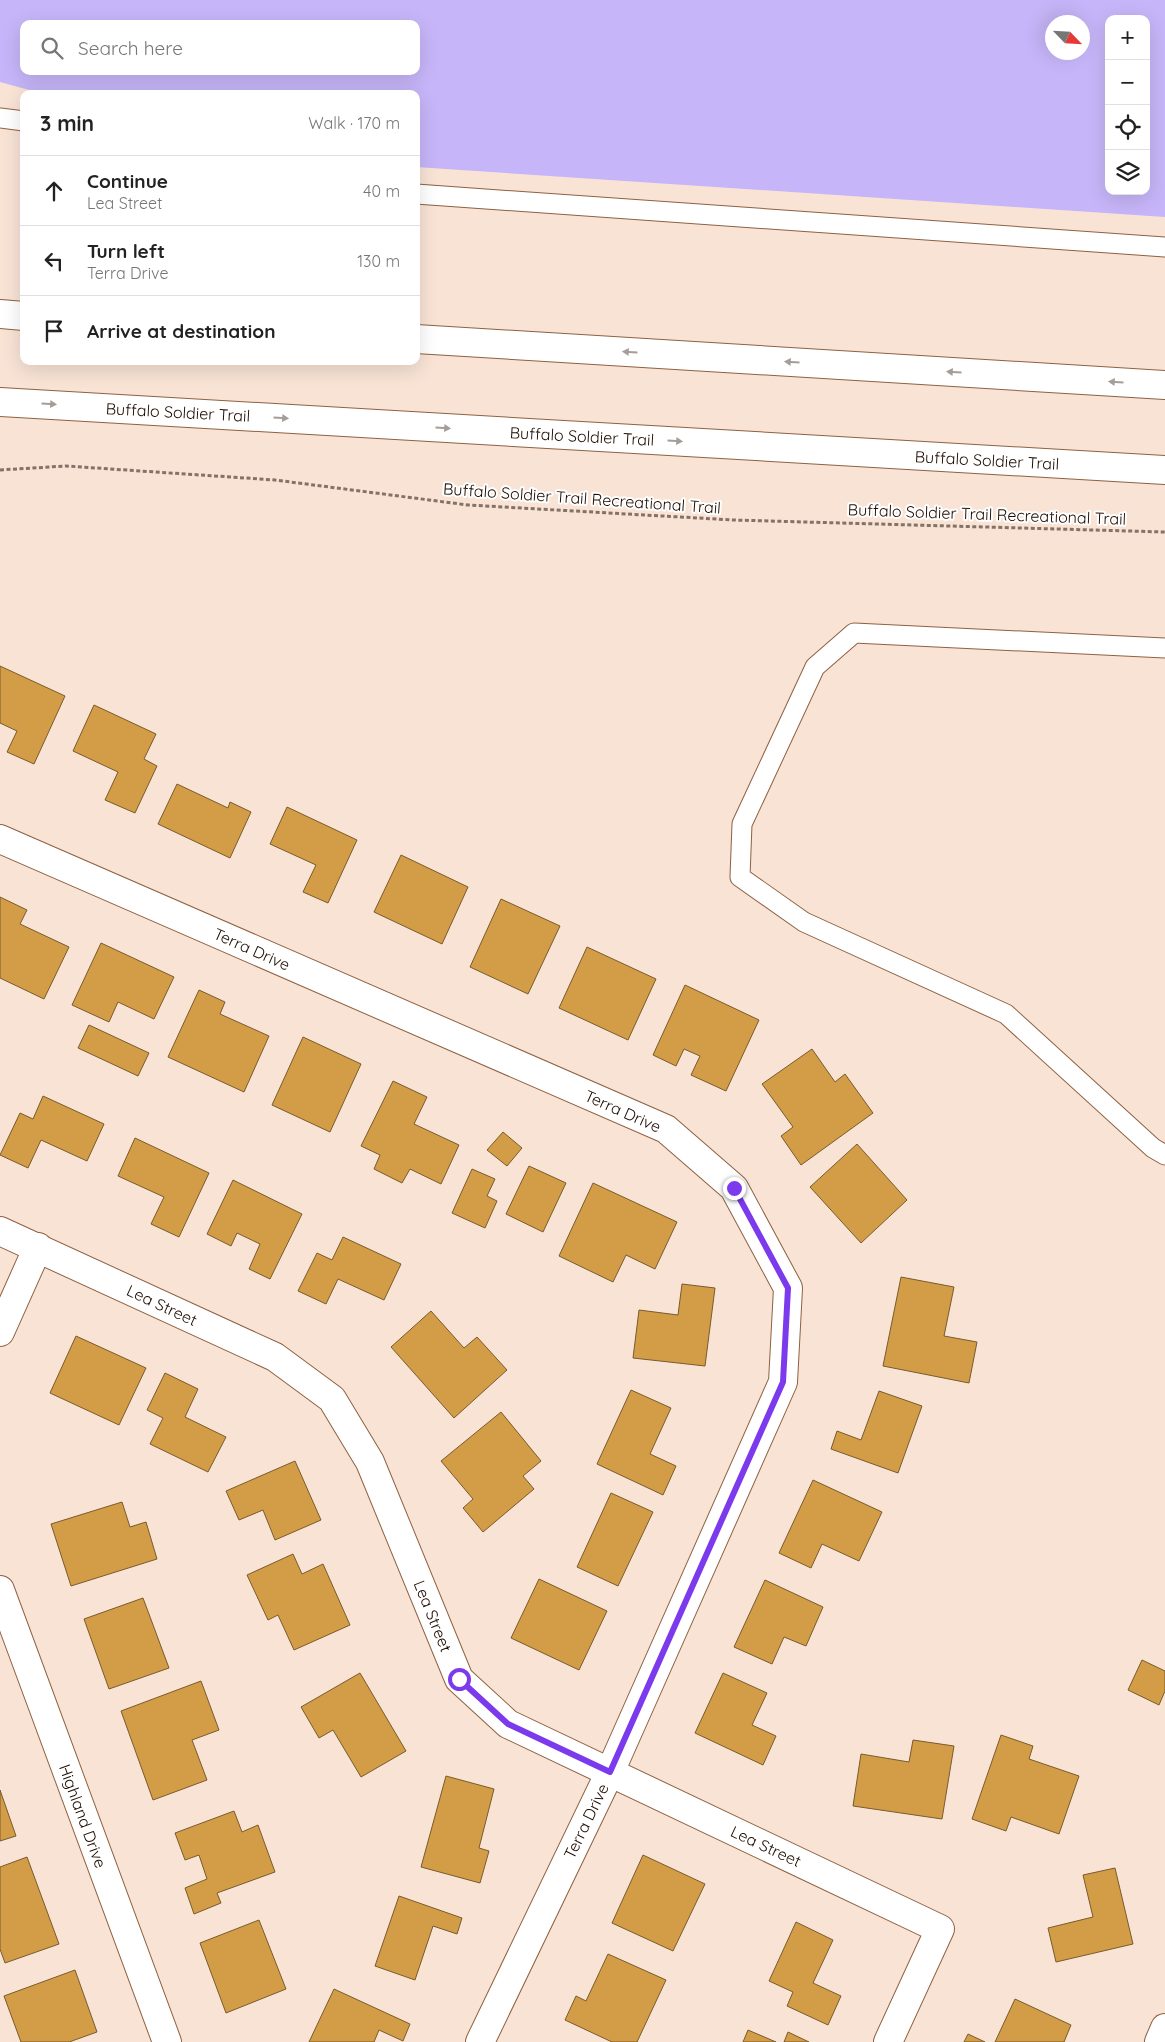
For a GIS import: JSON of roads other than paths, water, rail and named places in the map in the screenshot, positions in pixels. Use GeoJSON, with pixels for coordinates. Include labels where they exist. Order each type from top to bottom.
{"type":"FeatureCollection","features":[{"type":"Feature","properties":{"kind":"street"},"geometry":{"type":"LineString","coordinates":[[0,314],[20,316]]}},
{"type":"Feature","properties":{"kind":"street"},"geometry":{"type":"LineString","coordinates":[[420,339],[1165,384]]}},
{"type":"Feature","properties":{"kind":"street","name":"Buffalo Soldier Trail"},"geometry":{"type":"LineString","coordinates":[[0,402],[1165,470]]}},
{"type":"Feature","properties":{"kind":"street","name":"Terra Drive"},"geometry":{"type":"LineString","coordinates":[[0,839],[666,1129],[734,1188],[788,1288],[783,1382],[610,1772],[480,2042]]}},
{"type":"Feature","properties":{"kind":"street","name":"Lea Street"},"geometry":{"type":"LineString","coordinates":[[0,1230],[275,1357],[332,1399],[370,1462],[459,1679],[508,1724],[940,1929],[888,2042]]}},
{"type":"Feature","properties":{"kind":"street"},"geometry":{"type":"LineString","coordinates":[[0,1332],[38,1247]]}},
{"type":"Feature","properties":{"kind":"street","name":"Highland Drive"},"geometry":{"type":"LineString","coordinates":[[0,1590],[167,2042]]}},
{"type":"Feature","properties":{"kind":"street"},"geometry":{"type":"LineString","coordinates":[[1159,2042],[1165,2028]]}},
{"type":"Feature","properties":{"kind":"lane"},"geometry":{"type":"LineString","coordinates":[[0,118],[20,120]]}},
{"type":"Feature","properties":{"kind":"lane"},"geometry":{"type":"LineString","coordinates":[[420,194],[1165,248]]}},
{"type":"Feature","properties":{"kind":"lane"},"geometry":{"type":"LineString","coordinates":[[1165,648],[854,633],[815,667],[742,824],[740,877],[804,922],[1006,1014],[1153,1148],[1165,1155]]}}]}
